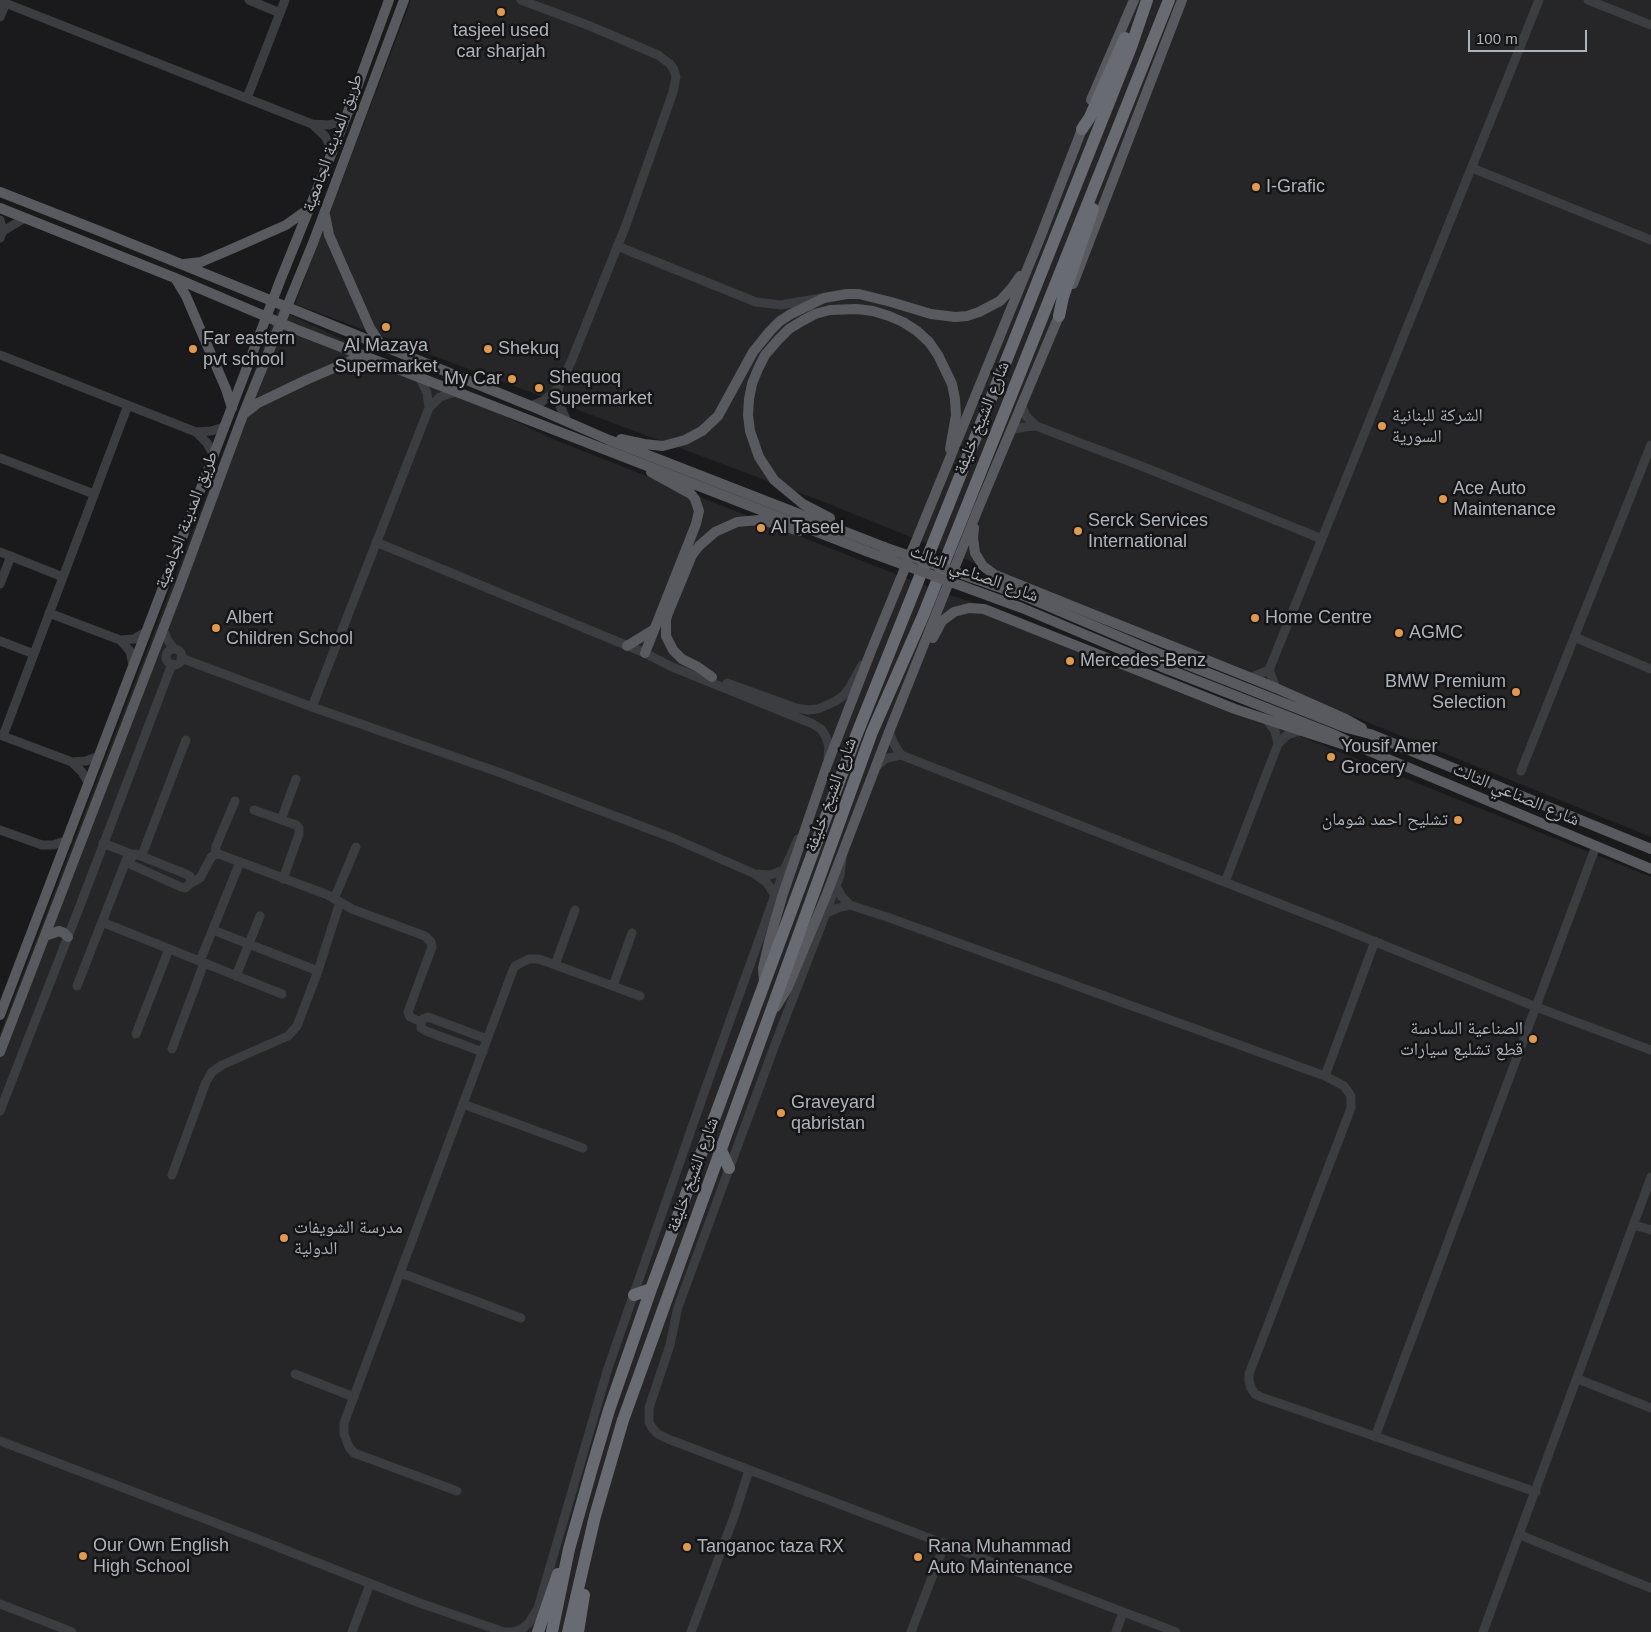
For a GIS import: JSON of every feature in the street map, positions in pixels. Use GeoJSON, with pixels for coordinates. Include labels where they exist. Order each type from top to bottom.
{"type":"FeatureCollection","features":[{"type":"Feature","properties":{"kind":"highway","name":"شارع الشيخ خليفة"},"geometry":{"type":"LineString","coordinates":[[568,1632],[607,1470],[623,1420],[872,732],[922,616],[1170,0]]}},
{"type":"Feature","properties":{"kind":"highway","name":"شارع الشيخ خليفة"},"geometry":{"type":"LineString","coordinates":[[552,1632],[569,1549],[609,1410],[651,1289],[859,727],[1131,47],[1142,2]]}},
{"type":"Feature","properties":{"kind":"highway"},"geometry":{"type":"LineString","coordinates":[[1082,129],[1090,117],[1142,2]]}},
{"type":"Feature","properties":{"kind":"highway"},"geometry":{"type":"LineString","coordinates":[[1059,316],[1063,296],[1094,208],[1098,176]]}},
{"type":"Feature","properties":{"kind":"highway"},"geometry":{"type":"LineString","coordinates":[[721,1150],[729,1168]]}},
{"type":"Feature","properties":{"kind":"highway"},"geometry":{"type":"LineString","coordinates":[[634,1295],[651,1289]]}},
{"type":"Feature","properties":{"kind":"highway"},"geometry":{"type":"LineString","coordinates":[[538,1632],[556,1578],[569,1549]]}},
{"type":"Feature","properties":{"kind":"highway"},"geometry":{"type":"LineString","coordinates":[[578,1632],[587,1576],[584,1560]]}},
{"type":"Feature","properties":{"kind":"main road","name":"طريق المدينة الجامعية"},"geometry":{"type":"LineString","coordinates":[[0,1014],[4,998],[68,840],[278,287],[333,152],[389,0]]}},
{"type":"Feature","properties":{"kind":"main road"},"geometry":{"type":"LineString","coordinates":[[390,35],[386,33],[384,28],[394,0]]}},
{"type":"Feature","properties":{"kind":"main road","name":"طريق المدينة الجامعية"},"geometry":{"type":"LineString","coordinates":[[0,1052],[244,415],[294,292],[404,0]]}},
{"type":"Feature","properties":{"kind":"main road"},"geometry":{"type":"LineString","coordinates":[[770,1014],[787,989],[842,856],[978,509],[1081,264],[1182,0]]}},
{"type":"Feature","properties":{"kind":"main road"},"geometry":{"type":"LineString","coordinates":[[764,984],[763,968],[769,942],[782,897],[827,765],[871,651],[1040,238],[1082,129]]}},
{"type":"Feature","properties":{"kind":"main road","name":"شارع الصناعي الثالث"},"geometry":{"type":"LineString","coordinates":[[0,192],[531,406],[866,551],[1022,608],[1162,667],[1335,735],[1364,749],[1651,869]]}},
{"type":"Feature","properties":{"kind":"main road","name":"شارع الصناعي الثالث"},"geometry":{"type":"LineString","coordinates":[[0,208],[455,392],[801,524],[884,547],[1024,596],[1165,656],[1347,728],[1370,734],[1651,849]]}},
{"type":"Feature","properties":{"kind":"main road"},"geometry":{"type":"LineString","coordinates":[[182,264],[201,262],[227,252],[286,225],[310,208]]}},
{"type":"Feature","properties":{"kind":"main road"},"geometry":{"type":"LineString","coordinates":[[324,212],[333,244],[370,328],[382,346]]}},
{"type":"Feature","properties":{"kind":"main road"},"geometry":{"type":"LineString","coordinates":[[609,440],[622,439],[657,446],[674,444],[695,436],[718,416],[753,352],[770,331],[791,314],[824,298],[859,294],[931,314],[955,317],[967,316],[990,307],[1007,294],[1018,280],[1032,249],[1040,238]]}},
{"type":"Feature","properties":{"kind":"main road"},"geometry":{"type":"LineString","coordinates":[[175,278],[186,296],[226,389],[232,408]]}},
{"type":"Feature","properties":{"kind":"main road"},"geometry":{"type":"LineString","coordinates":[[278,287],[284,293],[294,292]]}},
{"type":"Feature","properties":{"kind":"main road"},"geometry":{"type":"LineString","coordinates":[[254,311],[261,304],[261,297]]}},
{"type":"Feature","properties":{"kind":"main road"},"geometry":{"type":"LineString","coordinates":[[884,547],[803,504],[774,480],[759,457],[750,431],[749,399],[752,384],[766,355],[789,330],[815,314],[830,310],[873,311],[903,322],[929,342],[949,376],[955,399],[956,415],[947,468]]}},
{"type":"Feature","properties":{"kind":"main road"},"geometry":{"type":"LineString","coordinates":[[293,328],[293,319],[300,313]]}},
{"type":"Feature","properties":{"kind":"main road"},"geometry":{"type":"LineString","coordinates":[[262,329],[269,330],[275,337]]}},
{"type":"Feature","properties":{"kind":"main road"},"geometry":{"type":"LineString","coordinates":[[244,415],[258,403],[306,380],[350,360],[369,358]]}},
{"type":"Feature","properties":{"kind":"main road"},"geometry":{"type":"LineString","coordinates":[[643,464],[656,476],[691,494],[699,511],[696,524],[654,630],[650,655]]}},
{"type":"Feature","properties":{"kind":"main road"},"geometry":{"type":"LineString","coordinates":[[978,509],[973,531],[973,545],[978,560],[988,571],[1276,688],[1346,719],[1370,734]]}},
{"type":"Feature","properties":{"kind":"main road"},"geometry":{"type":"LineString","coordinates":[[712,677],[682,659],[673,650],[666,636],[668,613],[692,555],[715,532],[737,522],[760,520],[780,525],[801,524]]}},
{"type":"Feature","properties":{"kind":"main road"},"geometry":{"type":"LineString","coordinates":[[916,666],[923,658],[942,621],[954,612],[977,608],[1235,710],[1344,746],[1364,749]]}},
{"type":"Feature","properties":{"kind":"main road"},"geometry":{"type":"LineString","coordinates":[[628,646],[654,630]]}},
{"type":"Feature","properties":{"kind":"main road"},"geometry":{"type":"LineString","coordinates":[[110,726],[114,727],[117,732],[113,760]]}},
{"type":"Feature","properties":{"kind":"main road"},"geometry":{"type":"LineString","coordinates":[[45,936],[59,931],[68,937]]}},
{"type":"Feature","properties":{"kind":"street"},"geometry":{"type":"LineString","coordinates":[[249,0],[280,13]]}},
{"type":"Feature","properties":{"kind":"street"},"geometry":{"type":"LineString","coordinates":[[247,98],[285,0]]}},
{"type":"Feature","properties":{"kind":"street"},"geometry":{"type":"LineString","coordinates":[[520,0],[590,26],[664,58],[674,70],[676,85],[618,246],[571,362],[558,388],[543,401],[531,406]]}},
{"type":"Feature","properties":{"kind":"street"},"geometry":{"type":"LineString","coordinates":[[1276,688],[1269,670],[1539,0]]}},
{"type":"Feature","properties":{"kind":"street"},"geometry":{"type":"LineString","coordinates":[[1588,0],[1651,25]]}},
{"type":"Feature","properties":{"kind":"street"},"geometry":{"type":"LineString","coordinates":[[0,17],[3,2],[312,124],[329,125],[345,120]]}},
{"type":"Feature","properties":{"kind":"street"},"geometry":{"type":"LineString","coordinates":[[312,124],[325,136],[333,152]]}},
{"type":"Feature","properties":{"kind":"street"},"geometry":{"type":"LineString","coordinates":[[1472,168],[1651,240]]}},
{"type":"Feature","properties":{"kind":"street"},"geometry":{"type":"LineString","coordinates":[[1,235],[25,218]]}},
{"type":"Feature","properties":{"kind":"street"},"geometry":{"type":"LineString","coordinates":[[0,220],[1,235]]}},
{"type":"Feature","properties":{"kind":"street"},"geometry":{"type":"LineString","coordinates":[[618,246],[756,302],[781,305],[824,298]]}},
{"type":"Feature","properties":{"kind":"street"},"geometry":{"type":"LineString","coordinates":[[0,355],[196,432],[207,443],[214,456]]}},
{"type":"Feature","properties":{"kind":"street"},"geometry":{"type":"LineString","coordinates":[[420,378],[427,393],[429,408]]}},
{"type":"Feature","properties":{"kind":"street"},"geometry":{"type":"LineString","coordinates":[[558,388],[560,406],[567,421]]}},
{"type":"Feature","properties":{"kind":"street"},"geometry":{"type":"LineString","coordinates":[[312,707],[429,408],[440,397],[455,392]]}},
{"type":"Feature","properties":{"kind":"street"},"geometry":{"type":"LineString","coordinates":[[1022,404],[1026,416],[1036,426],[1150,469],[1322,539]]}},
{"type":"Feature","properties":{"kind":"street"},"geometry":{"type":"LineString","coordinates":[[89,784],[82,772],[72,762],[1,735],[34,654],[128,405]]}},
{"type":"Feature","properties":{"kind":"street"},"geometry":{"type":"LineString","coordinates":[[1012,430],[1036,426]]}},
{"type":"Feature","properties":{"kind":"street"},"geometry":{"type":"LineString","coordinates":[[196,432],[224,427]]}},
{"type":"Feature","properties":{"kind":"street"},"geometry":{"type":"LineString","coordinates":[[1521,771],[1651,445]]}},
{"type":"Feature","properties":{"kind":"street"},"geometry":{"type":"LineString","coordinates":[[0,458],[94,494]]}},
{"type":"Feature","properties":{"kind":"street"},"geometry":{"type":"LineString","coordinates":[[376,542],[817,726],[824,733],[828,742],[827,765]]}},
{"type":"Feature","properties":{"kind":"street"},"geometry":{"type":"LineString","coordinates":[[0,552],[63,576]]}},
{"type":"Feature","properties":{"kind":"street"},"geometry":{"type":"LineString","coordinates":[[0,584],[11,556]]}},
{"type":"Feature","properties":{"kind":"street"},"geometry":{"type":"LineString","coordinates":[[49,613],[120,640],[134,639],[146,632]]}},
{"type":"Feature","properties":{"kind":"street"},"geometry":{"type":"LineString","coordinates":[[150,663],[169,661],[178,663],[181,658],[180,652],[174,649],[167,640],[163,629]]}},
{"type":"Feature","properties":{"kind":"street"},"geometry":{"type":"LineString","coordinates":[[1574,638],[1651,668]]}},
{"type":"Feature","properties":{"kind":"street"},"geometry":{"type":"LineString","coordinates":[[120,640],[130,651],[133,665]]}},
{"type":"Feature","properties":{"kind":"street"},"geometry":{"type":"LineString","coordinates":[[0,641],[34,654]]}},
{"type":"Feature","properties":{"kind":"street"},"geometry":{"type":"LineString","coordinates":[[0,1111],[103,843],[169,661],[168,652],[174,649]]}},
{"type":"Feature","properties":{"kind":"street"},"geometry":{"type":"LineString","coordinates":[[650,655],[663,658],[796,708],[808,710],[818,709],[844,695],[871,651]]}},
{"type":"Feature","properties":{"kind":"street"},"geometry":{"type":"LineString","coordinates":[[181,658],[637,824],[719,857],[755,874],[767,883],[775,896]]}},
{"type":"Feature","properties":{"kind":"street"},"geometry":{"type":"LineString","coordinates":[[1250,678],[1269,670]]}},
{"type":"Feature","properties":{"kind":"street"},"geometry":{"type":"LineString","coordinates":[[1267,720],[1275,731],[1278,744]]}},
{"type":"Feature","properties":{"kind":"street"},"geometry":{"type":"LineString","coordinates":[[1225,882],[1278,744],[1287,735],[1300,731]]}},
{"type":"Feature","properties":{"kind":"street"},"geometry":{"type":"LineString","coordinates":[[889,732],[901,755],[1651,1050]]}},
{"type":"Feature","properties":{"kind":"street"},"geometry":{"type":"LineString","coordinates":[[77,986],[102,922],[186,740]]}},
{"type":"Feature","properties":{"kind":"street"},"geometry":{"type":"LineString","coordinates":[[876,767],[885,760],[901,755]]}},
{"type":"Feature","properties":{"kind":"street"},"geometry":{"type":"LineString","coordinates":[[72,762],[86,761],[99,756]]}},
{"type":"Feature","properties":{"kind":"street"},"geometry":{"type":"LineString","coordinates":[[281,820],[296,779]]}},
{"type":"Feature","properties":{"kind":"street"},"geometry":{"type":"LineString","coordinates":[[135,854],[130,862],[132,865],[182,887],[189,886],[200,878],[210,858],[215,854],[216,846],[235,801]]}},
{"type":"Feature","properties":{"kind":"street"},"geometry":{"type":"LineString","coordinates":[[254,810],[296,825],[300,831],[283,878]]}},
{"type":"Feature","properties":{"kind":"street"},"geometry":{"type":"LineString","coordinates":[[0,1442],[443,1611],[504,1632],[522,1629],[534,1616],[608,1368],[663,1209],[784,870],[797,841],[808,824]]}},
{"type":"Feature","properties":{"kind":"street"},"geometry":{"type":"LineString","coordinates":[[0,830],[35,843],[54,845],[68,840]]}},
{"type":"Feature","properties":{"kind":"street"},"geometry":{"type":"LineString","coordinates":[[103,843],[186,874],[192,880],[191,883]]}},
{"type":"Feature","properties":{"kind":"street"},"geometry":{"type":"LineString","coordinates":[[1375,1437],[1596,846]]}},
{"type":"Feature","properties":{"kind":"street"},"geometry":{"type":"LineString","coordinates":[[172,1176],[206,1082],[212,1072],[222,1065],[281,1040],[293,1032],[300,1019],[318,971],[337,900],[356,847]]}},
{"type":"Feature","properties":{"kind":"street"},"geometry":{"type":"LineString","coordinates":[[215,854],[283,878],[337,900],[352,909],[429,938],[432,947],[408,1012],[412,1018],[421,1022]]}},
{"type":"Feature","properties":{"kind":"street"},"geometry":{"type":"LineString","coordinates":[[842,856],[842,867],[836,886],[678,1307],[670,1345],[649,1408],[649,1422],[658,1434],[668,1439],[1176,1632]]}},
{"type":"Feature","properties":{"kind":"street"},"geometry":{"type":"LineString","coordinates":[[172,1049],[213,930],[240,862]]}},
{"type":"Feature","properties":{"kind":"street"},"geometry":{"type":"LineString","coordinates":[[755,874],[770,875],[784,870]]}},
{"type":"Feature","properties":{"kind":"street"},"geometry":{"type":"LineString","coordinates":[[836,886],[842,897],[850,905],[1325,1076],[1344,1086],[1348,1090],[1352,1102],[1351,1108],[1250,1374],[1251,1388],[1261,1397],[1536,1492]]}},
{"type":"Feature","properties":{"kind":"street"},"geometry":{"type":"LineString","coordinates":[[826,913],[850,905]]}},
{"type":"Feature","properties":{"kind":"street"},"geometry":{"type":"LineString","coordinates":[[555,964],[574,910]]}},
{"type":"Feature","properties":{"kind":"street"},"geometry":{"type":"LineString","coordinates":[[236,976],[260,916]]}},
{"type":"Feature","properties":{"kind":"street"},"geometry":{"type":"LineString","coordinates":[[102,922],[282,994]]}},
{"type":"Feature","properties":{"kind":"street"},"geometry":{"type":"LineString","coordinates":[[213,930],[318,971]]}},
{"type":"Feature","properties":{"kind":"street"},"geometry":{"type":"LineString","coordinates":[[613,986],[632,933]]}},
{"type":"Feature","properties":{"kind":"street"},"geometry":{"type":"LineString","coordinates":[[1325,1076],[1375,941]]}},
{"type":"Feature","properties":{"kind":"street"},"geometry":{"type":"LineString","coordinates":[[136,1034],[169,949]]}},
{"type":"Feature","properties":{"kind":"street"},"geometry":{"type":"LineString","coordinates":[[456,1491],[358,1455],[351,1451],[343,1427],[482,1052],[513,970],[516,966],[532,958],[555,964],[640,996]]}},
{"type":"Feature","properties":{"kind":"street"},"geometry":{"type":"LineString","coordinates":[[482,1052],[423,1030],[421,1028],[422,1019],[428,1017],[487,1040]]}},
{"type":"Feature","properties":{"kind":"street"},"geometry":{"type":"LineString","coordinates":[[452,1041],[457,1028]]}},
{"type":"Feature","properties":{"kind":"street"},"geometry":{"type":"LineString","coordinates":[[463,1104],[584,1148]]}},
{"type":"Feature","properties":{"kind":"street"},"geometry":{"type":"LineString","coordinates":[[1483,1632],[1651,1177]]}},
{"type":"Feature","properties":{"kind":"street"},"geometry":{"type":"LineString","coordinates":[[1634,1225],[1651,1230]]}},
{"type":"Feature","properties":{"kind":"street"},"geometry":{"type":"LineString","coordinates":[[400,1273],[521,1318]]}},
{"type":"Feature","properties":{"kind":"street"},"geometry":{"type":"LineString","coordinates":[[295,1374],[354,1397]]}},
{"type":"Feature","properties":{"kind":"street"},"geometry":{"type":"LineString","coordinates":[[1578,1379],[1651,1408]]}},
{"type":"Feature","properties":{"kind":"street"},"geometry":{"type":"LineString","coordinates":[[691,1632],[735,1514],[749,1470]]}},
{"type":"Feature","properties":{"kind":"street"},"geometry":{"type":"LineString","coordinates":[[1520,1535],[1651,1588]]}},
{"type":"Feature","properties":{"kind":"street"},"geometry":{"type":"LineString","coordinates":[[911,1632],[945,1544]]}},
{"type":"Feature","properties":{"kind":"street"},"geometry":{"type":"LineString","coordinates":[[352,1632],[370,1584]]}},
{"type":"Feature","properties":{"kind":"street"},"geometry":{"type":"LineString","coordinates":[[0,1604],[72,1632]]}},
{"type":"Feature","properties":{"kind":"street"},"geometry":{"type":"LineString","coordinates":[[1116,1632],[1124,1612]]}},
{"type":"Feature","properties":{"kind":"shaded area"},"geometry":{"type":"Polygon","coordinates":[[[411,0],[1651,0],[1651,837],[824,502],[295,304],[411,0]]]}},
{"type":"Feature","properties":{"kind":"shaded area"},"geometry":{"type":"Polygon","coordinates":[[[278,309],[555,440],[949,595],[993,608],[1300,736],[1651,877],[1651,1632],[0,1632],[0,1034],[278,309]]]}},
{"type":"Feature","properties":{"kind":"place","name":"tasjeel used car sharjah"},"geometry":{"type":"Point","coordinates":[501,12]}},
{"type":"Feature","properties":{"kind":"place","name":"I-Grafic"},"geometry":{"type":"Point","coordinates":[1256,187]}},
{"type":"Feature","properties":{"kind":"place","name":"Al Mazaya Supermarket"},"geometry":{"type":"Point","coordinates":[386,327]}},
{"type":"Feature","properties":{"kind":"place","name":"Far eastern pvt school"},"geometry":{"type":"Point","coordinates":[193,349]}},
{"type":"Feature","properties":{"kind":"place","name":"Shekuq"},"geometry":{"type":"Point","coordinates":[488,349]}},
{"type":"Feature","properties":{"kind":"place","name":"My Car"},"geometry":{"type":"Point","coordinates":[512,379]}},
{"type":"Feature","properties":{"kind":"place","name":"Shequoq Supermarket"},"geometry":{"type":"Point","coordinates":[539,388]}},
{"type":"Feature","properties":{"kind":"place","name":"الشركة للبنانية السورية"},"geometry":{"type":"Point","coordinates":[1382,426]}},
{"type":"Feature","properties":{"kind":"place","name":"Ace Auto Maintenance"},"geometry":{"type":"Point","coordinates":[1443,499]}},
{"type":"Feature","properties":{"kind":"place","name":"Al Taseel"},"geometry":{"type":"Point","coordinates":[761,528]}},
{"type":"Feature","properties":{"kind":"place","name":"Serck Services International"},"geometry":{"type":"Point","coordinates":[1078,531]}},
{"type":"Feature","properties":{"kind":"place","name":"Home Centre"},"geometry":{"type":"Point","coordinates":[1255,618]}},
{"type":"Feature","properties":{"kind":"place","name":"Albert Children School"},"geometry":{"type":"Point","coordinates":[216,628]}},
{"type":"Feature","properties":{"kind":"place","name":"AGMC"},"geometry":{"type":"Point","coordinates":[1399,633]}},
{"type":"Feature","properties":{"kind":"place","name":"Mercedes-Benz"},"geometry":{"type":"Point","coordinates":[1070,661]}},
{"type":"Feature","properties":{"kind":"place","name":"BMW Premium Selection"},"geometry":{"type":"Point","coordinates":[1516,692]}},
{"type":"Feature","properties":{"kind":"place","name":"Yousif Amer Grocery"},"geometry":{"type":"Point","coordinates":[1331,757]}},
{"type":"Feature","properties":{"kind":"place","name":"تشليح احمد شومان"},"geometry":{"type":"Point","coordinates":[1458,820]}},
{"type":"Feature","properties":{"kind":"place","name":"الصناعية السادسة قطع تشليع سيارات"},"geometry":{"type":"Point","coordinates":[1533,1039]}},
{"type":"Feature","properties":{"kind":"place","name":"Graveyard qabristan"},"geometry":{"type":"Point","coordinates":[781,1113]}},
{"type":"Feature","properties":{"kind":"place","name":"مدرسة الشويفات الدولية"},"geometry":{"type":"Point","coordinates":[284,1238]}},
{"type":"Feature","properties":{"kind":"place","name":"Tanganoc taza RX"},"geometry":{"type":"Point","coordinates":[687,1547]}},
{"type":"Feature","properties":{"kind":"place","name":"Our Own English High School"},"geometry":{"type":"Point","coordinates":[83,1556]}},
{"type":"Feature","properties":{"kind":"place","name":"Rana Muhammad Auto Maintenance"},"geometry":{"type":"Point","coordinates":[918,1557]}}]}
